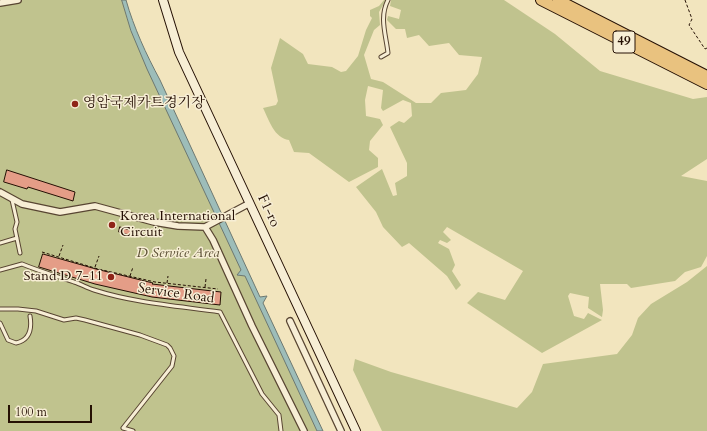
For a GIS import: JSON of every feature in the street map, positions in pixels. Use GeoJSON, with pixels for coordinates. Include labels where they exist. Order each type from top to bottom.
{"type":"FeatureCollection","features":[{"type":"Feature","properties":{"kind":"highway","name":"49"},"geometry":{"type":"LineString","coordinates":[[541,0],[707,84]]}},
{"type":"Feature","properties":{"kind":"highway","name":"49"},"geometry":{"type":"LineString","coordinates":[[558,0],[707,76]]}},
{"type":"Feature","properties":{"kind":"street"},"geometry":{"type":"LineString","coordinates":[[0,2],[18,0]]}},
{"type":"Feature","properties":{"kind":"street","name":"F1-ro"},"geometry":{"type":"LineString","coordinates":[[162,0],[179,52],[356,431]]}},
{"type":"Feature","properties":{"kind":"street"},"geometry":{"type":"LineString","coordinates":[[0,192],[22,204],[60,212],[95,206],[154,222],[178,226],[205,227],[250,203]]}},
{"type":"Feature","properties":{"kind":"street"},"geometry":{"type":"LineString","coordinates":[[205,227],[213,240],[252,326],[304,431]]}},
{"type":"Feature","properties":{"kind":"street"},"geometry":{"type":"LineString","coordinates":[[290,321],[341,431]]}},
{"type":"Feature","properties":{"kind":"lane"},"geometry":{"type":"LineString","coordinates":[[381,57],[388,53],[387,37],[383,17],[384,8],[388,0]]}},
{"type":"Feature","properties":{"kind":"lane"},"geometry":{"type":"LineString","coordinates":[[12,198],[17,222],[15,229],[20,253]]}},
{"type":"Feature","properties":{"kind":"lane"},"geometry":{"type":"LineString","coordinates":[[0,243],[17,238]]}},
{"type":"Feature","properties":{"kind":"lane","name":"Service Road"},"geometry":{"type":"LineString","coordinates":[[0,270],[22,264],[35,270],[84,285],[92,290],[112,295],[145,302],[220,312],[262,394],[279,415],[281,431]]}},
{"type":"Feature","properties":{"kind":"lane"},"geometry":{"type":"LineString","coordinates":[[0,309],[36,311],[64,320],[76,318],[140,335],[167,345],[174,356],[172,366],[123,428],[133,431]]}},
{"type":"Feature","properties":{"kind":"lane"},"geometry":{"type":"LineString","coordinates":[[0,323],[8,340],[16,344],[26,340],[30,330],[30,316]]}},
{"type":"Feature","properties":{"kind":"path"},"geometry":{"type":"LineString","coordinates":[[685,0],[692,19],[689,25],[705,49],[707,48]]}},
{"type":"Feature","properties":{"kind":"path"},"geometry":{"type":"LineString","coordinates":[[59,257],[63,246]]}},
{"type":"Feature","properties":{"kind":"path"},"geometry":{"type":"LineString","coordinates":[[42,252],[95,268],[167,284],[218,289]]}},
{"type":"Feature","properties":{"kind":"path"},"geometry":{"type":"LineString","coordinates":[[95,268],[99,256]]}},
{"type":"Feature","properties":{"kind":"path"},"geometry":{"type":"LineString","coordinates":[[130,276],[133,267]]}},
{"type":"Feature","properties":{"kind":"path"},"geometry":{"type":"LineString","coordinates":[[167,284],[168,276]]}},
{"type":"Feature","properties":{"kind":"path"},"geometry":{"type":"LineString","coordinates":[[205,288],[206,278]]}},
{"type":"Feature","properties":{"kind":"green space","name":"Korea International Circuit"},"geometry":{"type":"Polygon","coordinates":[[[0,0],[125,0],[127,18],[320,431],[0,431],[0,0]]]}},
{"type":"Feature","properties":{"kind":"green space"},"geometry":{"type":"Polygon","coordinates":[[[384,0],[386,0],[379,12],[380,25],[374,30],[364,55],[371,79],[383,82],[416,103],[431,103],[441,93],[466,90],[478,74],[482,57],[459,55],[449,43],[429,46],[419,35],[407,38],[405,29],[396,29],[387,20],[388,16],[399,19],[401,10],[390,6],[391,0],[504,0],[555,34],[600,71],[693,99],[707,97],[707,159],[681,176],[707,181],[707,256],[701,267],[685,272],[675,281],[631,288],[627,284],[600,284],[603,310],[602,317],[588,308],[589,297],[570,293],[568,296],[574,316],[584,319],[588,313],[602,320],[542,353],[467,303],[478,292],[505,300],[523,271],[447,227],[443,232],[451,240],[447,243],[440,240],[438,243],[449,249],[455,265],[452,271],[461,285],[456,290],[447,276],[409,243],[402,247],[383,227],[376,212],[356,187],[382,169],[393,196],[397,195],[395,183],[407,176],[407,163],[390,127],[399,121],[404,123],[412,116],[411,103],[403,100],[383,111],[381,108],[383,90],[368,86],[365,100],[366,116],[380,119],[383,125],[370,141],[369,150],[378,158],[378,167],[349,182],[309,153],[294,152],[289,140],[279,136],[273,128],[263,108],[276,105],[278,101],[271,68],[280,38],[303,54],[308,64],[332,67],[341,72],[346,71],[358,56],[366,30],[372,18],[370,16],[370,10],[379,6],[384,0]]]}},
{"type":"Feature","properties":{"kind":"green space"},"geometry":{"type":"Polygon","coordinates":[[[707,266],[707,431],[382,431],[353,370],[355,359],[391,372],[517,408],[532,392],[543,364],[617,354],[632,335],[638,318],[651,304],[687,282],[707,266]]]}},
{"type":"Feature","properties":{"kind":"water"},"geometry":{"type":"Polygon","coordinates":[[[122,0],[126,0],[145,51],[160,80],[260,297],[267,296],[263,303],[323,431],[317,431],[245,276],[237,275],[241,270],[147,69],[131,31],[122,0]]]}},
{"type":"Feature","properties":{"kind":"building"},"geometry":{"type":"Polygon","coordinates":[[[7,170],[75,192],[73,201],[28,187],[27,189],[4,182],[7,170]]]}},
{"type":"Feature","properties":{"kind":"building"},"geometry":{"type":"Polygon","coordinates":[[[120,227],[133,231],[132,236],[119,232],[120,227]]]}},
{"type":"Feature","properties":{"kind":"building"},"geometry":{"type":"Polygon","coordinates":[[[43,254],[153,283],[152,284],[221,292],[220,305],[152,297],[95,284],[39,267],[43,254]]]}},
{"type":"Feature","properties":{"kind":"place","name":"영암국제카트경기장"},"geometry":{"type":"Point","coordinates":[75,104]}},
{"type":"Feature","properties":{"kind":"place","name":"Korea International Circuit"},"geometry":{"type":"Point","coordinates":[112,225]}},
{"type":"Feature","properties":{"kind":"place","name":"Stand D 7-11"},"geometry":{"type":"Point","coordinates":[111,277]}},
{"type":"Feature","properties":{"kind":"park label","name":"D Service Area"},"geometry":{"type":"Point","coordinates":[178,254]}}]}
